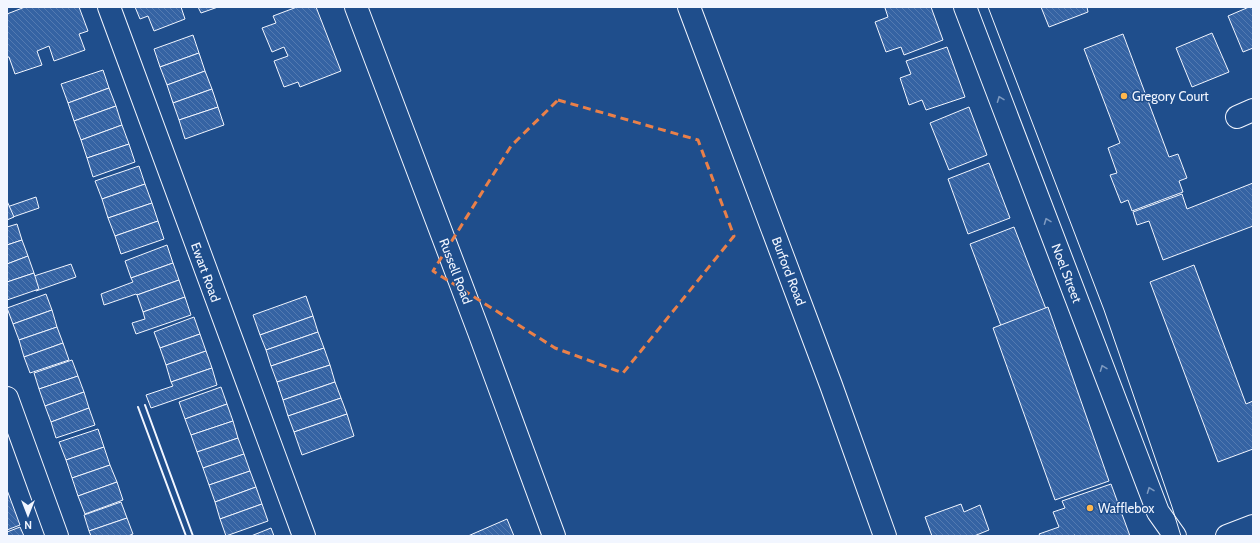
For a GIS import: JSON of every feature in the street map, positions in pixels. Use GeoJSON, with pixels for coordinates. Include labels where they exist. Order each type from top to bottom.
{"type":"FeatureCollection","features":[{"type":"Feature","properties":{"kind":"street","name":"Ewart Road"},"geometry":{"type":"LineString","coordinates":[[109,7],[304,536]]}},
{"type":"Feature","properties":{"kind":"street","name":"Russell Road"},"geometry":{"type":"LineString","coordinates":[[356,7],[473,316],[554,536]]}},
{"type":"Feature","properties":{"kind":"street","name":"Burford Road"},"geometry":{"type":"LineString","coordinates":[[689,7],[831,384],[885,536]]}},
{"type":"Feature","properties":{"kind":"street","name":"Noel Street"},"geometry":{"type":"LineString","coordinates":[[965,7],[1158,512],[1175,536]]}},
{"type":"Feature","properties":{"kind":"street"},"geometry":{"type":"LineString","coordinates":[[7,398],[57,536]]}},
{"type":"Feature","properties":{"kind":"street"},"geometry":{"type":"LineString","coordinates":[[1227,536],[1253,526]]}},
{"type":"Feature","properties":{"kind":"highlighted area"},"geometry":{"type":"Polygon","coordinates":[[[558,100],[698,140],[734,236],[623,373],[555,348],[433,271],[511,146],[558,100]]]}},
{"type":"Feature","properties":{"kind":"building"},"geometry":{"type":"Polygon","coordinates":[[[25,7],[79,7],[88,31],[79,34],[85,50],[54,61],[49,46],[37,51],[42,65],[15,74],[9,57],[7,57],[7,14],[25,7]]]}},
{"type":"Feature","properties":{"kind":"building"},"geometry":{"type":"Polygon","coordinates":[[[135,7],[181,7],[185,19],[154,31],[148,16],[140,19],[135,7]]]}},
{"type":"Feature","properties":{"kind":"building"},"geometry":{"type":"Polygon","coordinates":[[[198,7],[218,7],[201,13],[198,7]]]}},
{"type":"Feature","properties":{"kind":"building"},"geometry":{"type":"Polygon","coordinates":[[[297,7],[316,7],[341,71],[300,87],[298,82],[284,87],[274,61],[288,56],[284,47],[272,52],[262,28],[276,23],[273,16],[297,7]]]}},
{"type":"Feature","properties":{"kind":"building"},"geometry":{"type":"Polygon","coordinates":[[[931,7],[943,40],[904,55],[901,47],[886,52],[875,22],[888,17],[885,8],[931,7]]]}},
{"type":"Feature","properties":{"kind":"building"},"geometry":{"type":"Polygon","coordinates":[[[1041,7],[1087,7],[1088,12],[1049,27],[1041,7]]]}},
{"type":"Feature","properties":{"kind":"building"},"geometry":{"type":"Polygon","coordinates":[[[1249,7],[1253,7],[1253,48],[1243,52],[1228,16],[1249,7]]]}},
{"type":"Feature","properties":{"kind":"building"},"geometry":{"type":"Polygon","coordinates":[[[1212,33],[1229,72],[1192,87],[1176,48],[1212,33]]]}},
{"type":"Feature","properties":{"kind":"building","name":"Gregory Court"},"geometry":{"type":"Polygon","coordinates":[[[1123,34],[1169,157],[1178,154],[1187,178],[1179,181],[1183,192],[1132,211],[1128,200],[1121,203],[1110,175],[1117,173],[1108,148],[1120,143],[1084,49],[1123,34]]]}},
{"type":"Feature","properties":{"kind":"building"},"geometry":{"type":"Polygon","coordinates":[[[193,35],[199,53],[160,67],[154,49],[193,35]]]}},
{"type":"Feature","properties":{"kind":"building"},"geometry":{"type":"Polygon","coordinates":[[[947,47],[965,97],[926,110],[922,100],[909,105],[900,78],[911,74],[906,61],[947,47]]]}},
{"type":"Feature","properties":{"kind":"building"},"geometry":{"type":"Polygon","coordinates":[[[199,53],[205,71],[167,85],[160,67],[199,53]]]}},
{"type":"Feature","properties":{"kind":"building"},"geometry":{"type":"Polygon","coordinates":[[[103,70],[109,88],[68,103],[61,84],[103,70]]]}},
{"type":"Feature","properties":{"kind":"building"},"geometry":{"type":"Polygon","coordinates":[[[205,71],[212,89],[173,103],[167,85],[205,71]]]}},
{"type":"Feature","properties":{"kind":"building"},"geometry":{"type":"Polygon","coordinates":[[[109,88],[116,106],[74,121],[68,103],[109,88]]]}},
{"type":"Feature","properties":{"kind":"building"},"geometry":{"type":"Polygon","coordinates":[[[212,89],[218,107],[179,120],[173,103],[212,89]]]}},
{"type":"Feature","properties":{"kind":"building"},"geometry":{"type":"Polygon","coordinates":[[[116,106],[122,125],[81,140],[74,121],[116,106]]]}},
{"type":"Feature","properties":{"kind":"building"},"geometry":{"type":"Polygon","coordinates":[[[218,107],[224,125],[185,139],[179,120],[218,107]]]}},
{"type":"Feature","properties":{"kind":"building"},"geometry":{"type":"Polygon","coordinates":[[[969,107],[987,155],[949,170],[930,123],[969,107]]]}},
{"type":"Feature","properties":{"kind":"building"},"geometry":{"type":"Polygon","coordinates":[[[122,125],[129,144],[87,158],[81,140],[122,125]]]}},
{"type":"Feature","properties":{"kind":"building"},"geometry":{"type":"Polygon","coordinates":[[[129,144],[135,162],[93,177],[87,158],[129,144]]]}},
{"type":"Feature","properties":{"kind":"building"},"geometry":{"type":"Polygon","coordinates":[[[989,163],[1010,218],[968,234],[948,179],[989,163]]]}},
{"type":"Feature","properties":{"kind":"building"},"geometry":{"type":"Polygon","coordinates":[[[139,166],[145,184],[102,199],[95,181],[139,166]]]}},
{"type":"Feature","properties":{"kind":"building"},"geometry":{"type":"Polygon","coordinates":[[[1253,183],[1253,226],[1163,260],[1149,221],[1137,225],[1133,212],[1182,194],[1187,209],[1253,183]]]}},
{"type":"Feature","properties":{"kind":"building"},"geometry":{"type":"Polygon","coordinates":[[[145,184],[152,203],[108,218],[102,199],[145,184]]]}},
{"type":"Feature","properties":{"kind":"building"},"geometry":{"type":"Polygon","coordinates":[[[36,197],[39,208],[10,218],[7,207],[36,197]]]}},
{"type":"Feature","properties":{"kind":"building"},"geometry":{"type":"Polygon","coordinates":[[[7,201],[14,217],[7,220],[7,201]]]}},
{"type":"Feature","properties":{"kind":"building"},"geometry":{"type":"Polygon","coordinates":[[[152,203],[158,221],[115,236],[108,218],[152,203]]]}},
{"type":"Feature","properties":{"kind":"building"},"geometry":{"type":"Polygon","coordinates":[[[158,221],[164,239],[121,254],[115,236],[158,221]]]}},
{"type":"Feature","properties":{"kind":"building"},"geometry":{"type":"Polygon","coordinates":[[[17,224],[22,240],[7,245],[7,227],[17,224]]]}},
{"type":"Feature","properties":{"kind":"building"},"geometry":{"type":"Polygon","coordinates":[[[1014,227],[1046,309],[1001,326],[970,244],[1014,227]]]}},
{"type":"Feature","properties":{"kind":"building"},"geometry":{"type":"Polygon","coordinates":[[[22,240],[28,256],[7,264],[7,245],[22,240]]]}},
{"type":"Feature","properties":{"kind":"building"},"geometry":{"type":"Polygon","coordinates":[[[167,245],[173,263],[131,278],[125,261],[167,245]]]}},
{"type":"Feature","properties":{"kind":"building"},"geometry":{"type":"Polygon","coordinates":[[[28,256],[34,273],[7,282],[7,264],[28,256]]]}},
{"type":"Feature","properties":{"kind":"building"},"geometry":{"type":"Polygon","coordinates":[[[173,263],[179,280],[104,305],[101,294],[133,282],[131,278],[173,263]]]}},
{"type":"Feature","properties":{"kind":"building"},"geometry":{"type":"Polygon","coordinates":[[[71,264],[76,277],[36,291],[31,277],[71,264]]]}},
{"type":"Feature","properties":{"kind":"building"},"geometry":{"type":"Polygon","coordinates":[[[1194,265],[1246,404],[1253,401],[1253,449],[1218,462],[1150,282],[1194,265]]]}},
{"type":"Feature","properties":{"kind":"building"},"geometry":{"type":"Polygon","coordinates":[[[34,273],[39,289],[7,300],[7,282],[34,273]]]}},
{"type":"Feature","properties":{"kind":"building"},"geometry":{"type":"Polygon","coordinates":[[[179,280],[185,297],[143,312],[137,295],[179,280]]]}},
{"type":"Feature","properties":{"kind":"building"},"geometry":{"type":"Polygon","coordinates":[[[46,294],[52,310],[13,324],[7,308],[46,294]]]}},
{"type":"Feature","properties":{"kind":"building"},"geometry":{"type":"Polygon","coordinates":[[[306,296],[313,316],[260,335],[253,315],[306,296]]]}},
{"type":"Feature","properties":{"kind":"building"},"geometry":{"type":"Polygon","coordinates":[[[185,297],[191,315],[136,334],[132,323],[145,319],[143,312],[185,297]]]}},
{"type":"Feature","properties":{"kind":"building"},"geometry":{"type":"Polygon","coordinates":[[[1048,307],[1109,481],[1055,500],[993,328],[1048,307]]]}},
{"type":"Feature","properties":{"kind":"building"},"geometry":{"type":"Polygon","coordinates":[[[52,310],[57,327],[19,340],[13,324],[52,310]]]}},
{"type":"Feature","properties":{"kind":"building"},"geometry":{"type":"Polygon","coordinates":[[[313,316],[318,332],[266,350],[260,335],[313,316]]]}},
{"type":"Feature","properties":{"kind":"building"},"geometry":{"type":"Polygon","coordinates":[[[194,317],[200,334],[160,348],[154,332],[194,317]]]}},
{"type":"Feature","properties":{"kind":"building"},"geometry":{"type":"Polygon","coordinates":[[[57,327],[63,343],[24,357],[19,340],[57,327]]]}},
{"type":"Feature","properties":{"kind":"building"},"geometry":{"type":"Polygon","coordinates":[[[318,332],[324,348],[271,366],[266,350],[318,332]]]}},
{"type":"Feature","properties":{"kind":"building"},"geometry":{"type":"Polygon","coordinates":[[[200,334],[206,351],[166,365],[160,348],[200,334]]]}},
{"type":"Feature","properties":{"kind":"building"},"geometry":{"type":"Polygon","coordinates":[[[63,343],[69,360],[30,373],[24,357],[63,343]]]}},
{"type":"Feature","properties":{"kind":"building"},"geometry":{"type":"Polygon","coordinates":[[[324,348],[330,365],[277,382],[271,366],[324,348]]]}},
{"type":"Feature","properties":{"kind":"building"},"geometry":{"type":"Polygon","coordinates":[[[206,351],[212,368],[171,382],[166,365],[206,351]]]}},
{"type":"Feature","properties":{"kind":"building"},"geometry":{"type":"Polygon","coordinates":[[[72,360],[78,376],[39,389],[34,373],[72,360]]]}},
{"type":"Feature","properties":{"kind":"building"},"geometry":{"type":"Polygon","coordinates":[[[330,365],[335,382],[283,400],[277,382],[330,365]]]}},
{"type":"Feature","properties":{"kind":"building"},"geometry":{"type":"Polygon","coordinates":[[[212,368],[217,385],[151,408],[146,395],[173,386],[171,382],[212,368]]]}},
{"type":"Feature","properties":{"kind":"building"},"geometry":{"type":"Polygon","coordinates":[[[78,376],[84,392],[45,406],[39,389],[78,376]]]}},
{"type":"Feature","properties":{"kind":"building"},"geometry":{"type":"Polygon","coordinates":[[[335,382],[341,398],[288,416],[283,400],[335,382]]]}},
{"type":"Feature","properties":{"kind":"building"},"geometry":{"type":"Polygon","coordinates":[[[221,387],[227,404],[185,419],[179,402],[221,387]]]}},
{"type":"Feature","properties":{"kind":"building"},"geometry":{"type":"Polygon","coordinates":[[[84,392],[89,408],[51,422],[45,406],[84,392]]]}},
{"type":"Feature","properties":{"kind":"building"},"geometry":{"type":"Polygon","coordinates":[[[341,398],[347,414],[294,432],[288,416],[341,398]]]}},
{"type":"Feature","properties":{"kind":"building"},"geometry":{"type":"Polygon","coordinates":[[[227,404],[233,421],[191,435],[185,419],[227,404]]]}},
{"type":"Feature","properties":{"kind":"building"},"geometry":{"type":"Polygon","coordinates":[[[89,408],[95,425],[56,438],[51,422],[89,408]]]}},
{"type":"Feature","properties":{"kind":"building"},"geometry":{"type":"Polygon","coordinates":[[[347,414],[354,436],[302,455],[294,432],[347,414]]]}},
{"type":"Feature","properties":{"kind":"building"},"geometry":{"type":"Polygon","coordinates":[[[233,421],[238,438],[197,452],[191,435],[233,421]]]}},
{"type":"Feature","properties":{"kind":"building"},"geometry":{"type":"Polygon","coordinates":[[[98,429],[104,447],[66,460],[59,442],[98,429]]]}},
{"type":"Feature","properties":{"kind":"building"},"geometry":{"type":"Polygon","coordinates":[[[238,438],[244,454],[203,468],[197,452],[238,438]]]}},
{"type":"Feature","properties":{"kind":"building"},"geometry":{"type":"Polygon","coordinates":[[[104,447],[110,465],[72,478],[66,460],[104,447]]]}},
{"type":"Feature","properties":{"kind":"building"},"geometry":{"type":"Polygon","coordinates":[[[244,454],[250,471],[209,485],[203,468],[244,454]]]}},
{"type":"Feature","properties":{"kind":"building"},"geometry":{"type":"Polygon","coordinates":[[[110,465],[117,482],[78,496],[72,478],[110,465]]]}},
{"type":"Feature","properties":{"kind":"building"},"geometry":{"type":"Polygon","coordinates":[[[250,471],[256,487],[215,502],[209,485],[250,471]]]}},
{"type":"Feature","properties":{"kind":"building"},"geometry":{"type":"Polygon","coordinates":[[[117,482],[123,500],[85,514],[78,496],[117,482]]]}},
{"type":"Feature","properties":{"kind":"building"},"geometry":{"type":"Polygon","coordinates":[[[1111,484],[1130,536],[1040,536],[1039,534],[1059,527],[1053,512],[1065,508],[1062,501],[1111,484]]]}},
{"type":"Feature","properties":{"kind":"building"},"geometry":{"type":"Polygon","coordinates":[[[256,487],[262,504],[220,519],[215,502],[256,487]]]}},
{"type":"Feature","properties":{"kind":"building"},"geometry":{"type":"Polygon","coordinates":[[[7,490],[20,525],[7,530],[7,490]]]}},
{"type":"Feature","properties":{"kind":"building"},"geometry":{"type":"Polygon","coordinates":[[[121,502],[127,518],[89,531],[84,515],[121,502]]]}},
{"type":"Feature","properties":{"kind":"building"},"geometry":{"type":"Polygon","coordinates":[[[262,504],[268,521],[226,536],[220,519],[262,504]]]}},
{"type":"Feature","properties":{"kind":"building"},"geometry":{"type":"Polygon","coordinates":[[[961,504],[964,512],[980,505],[989,530],[974,536],[932,536],[925,517],[961,504]]]}},
{"type":"Feature","properties":{"kind":"building"},"geometry":{"type":"Polygon","coordinates":[[[127,518],[133,534],[128,536],[91,536],[89,531],[127,518]]]}},
{"type":"Feature","properties":{"kind":"building"},"geometry":{"type":"Polygon","coordinates":[[[507,519],[514,536],[468,536],[507,519]]]}},
{"type":"Feature","properties":{"kind":"building"},"geometry":{"type":"Polygon","coordinates":[[[20,527],[24,536],[7,536],[7,532],[20,527]]]}},
{"type":"Feature","properties":{"kind":"building"},"geometry":{"type":"Polygon","coordinates":[[[271,528],[274,536],[251,536],[271,528]]]}},
{"type":"Feature","properties":{"kind":"tram line"},"geometry":{"type":"LineString","coordinates":[[988,7],[1104,310],[1181,536]]}},
{"type":"Feature","properties":{"kind":"wall"},"geometry":{"type":"LineString","coordinates":[[145,405],[193,536]]}},
{"type":"Feature","properties":{"kind":"wall"},"geometry":{"type":"LineString","coordinates":[[138,407],[186,536]]}},
{"type":"Feature","properties":{"kind":"place","name":"Gregory Court"},"geometry":{"type":"Point","coordinates":[1124,96]}},
{"type":"Feature","properties":{"kind":"place","name":"Wafflebox"},"geometry":{"type":"Point","coordinates":[1090,508]}}]}
